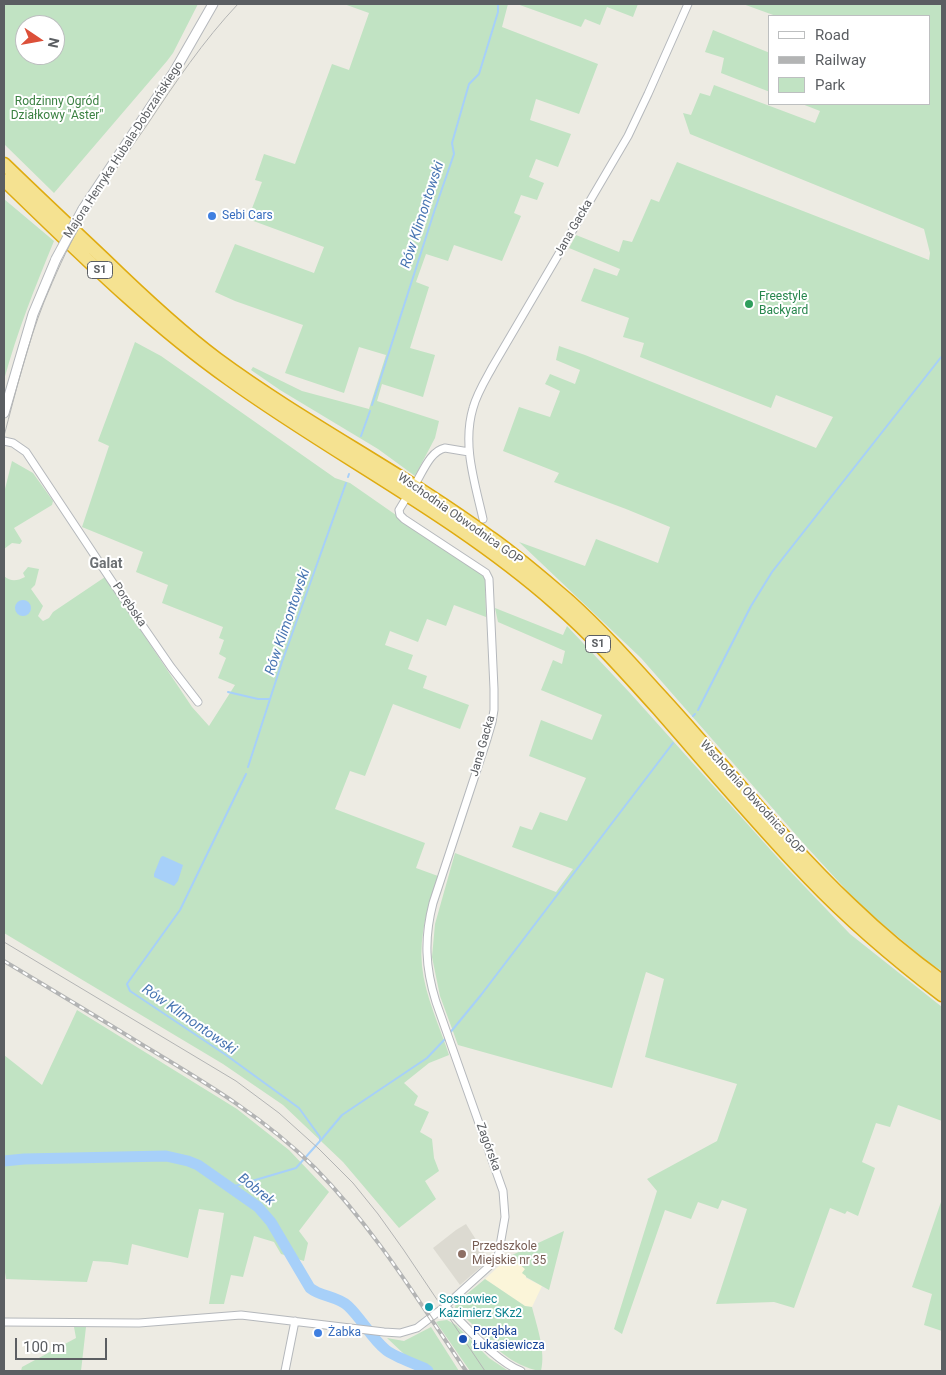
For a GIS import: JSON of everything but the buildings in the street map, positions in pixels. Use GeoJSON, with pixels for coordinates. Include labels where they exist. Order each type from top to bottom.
{"type":"FeatureCollection","features":[{"type":"Feature","properties":{"kind":"highway","name":"Wschodnia Obwodnica GOP"},"geometry":{"type":"LineString","coordinates":[[4,164],[143,296],[216,357],[269,394],[465,520],[535,572],[614,645],[832,886],[879,930],[921,966],[942,981]]}},
{"type":"Feature","properties":{"kind":"highway","name":"Wschodnia Obwodnica GOP"},"geometry":{"type":"LineString","coordinates":[[4,180],[126,295],[200,357],[257,399],[452,524],[514,568],[557,604],[626,673],[810,879],[857,926],[942,995]]}},
{"type":"Feature","properties":{"kind":"street","name":"Majora Henryka Hubala-Dobrzańskiego"},"geometry":{"type":"LineString","coordinates":[[4,409],[33,314],[56,259],[83,209],[174,72],[213,4]]}},
{"type":"Feature","properties":{"kind":"street","name":"Jana Gacka"},"geometry":{"type":"LineString","coordinates":[[483,519],[469,452],[469,427],[472,408],[479,391],[628,136],[688,4]]}},
{"type":"Feature","properties":{"kind":"street","name":"Porębska"},"geometry":{"type":"LineString","coordinates":[[4,442],[13,443],[26,452],[148,634],[198,702]]}},
{"type":"Feature","properties":{"kind":"street"},"geometry":{"type":"LineString","coordinates":[[417,481],[430,459],[441,448],[469,452]]}},
{"type":"Feature","properties":{"kind":"street","name":"Jana Gacka"},"geometry":{"type":"LineString","coordinates":[[405,500],[399,510],[400,515],[486,573],[490,585],[494,710],[487,740],[433,903],[427,930],[428,972]]}},
{"type":"Feature","properties":{"kind":"street","name":"Zagórska"},"geometry":{"type":"LineString","coordinates":[[4,1322],[139,1322],[233,1315],[400,1333],[417,1328],[445,1306],[496,1260],[501,1248],[505,1217],[501,1184],[449,1038],[428,972]]}},
{"type":"Feature","properties":{"kind":"street"},"geometry":{"type":"LineString","coordinates":[[445,1306],[502,1360],[521,1371]]}},
{"type":"Feature","properties":{"kind":"street"},"geometry":{"type":"LineString","coordinates":[[285,1371],[295,1321]]}},
{"type":"Feature","properties":{"kind":"shaded area","name":"Przedszkole Miejskie nr 35"},"geometry":{"type":"Polygon","coordinates":[[[466,1224],[489,1260],[460,1285],[433,1248],[466,1224]]]}},
{"type":"Feature","properties":{"kind":"shaded area"},"geometry":{"type":"Polygon","coordinates":[[[510,1256],[525,1269],[526,1278],[542,1286],[532,1307],[525,1306],[485,1279],[510,1256]]]}},
{"type":"Feature","properties":{"kind":"green space","name":"Rodzinny Ogród Działkowy \"Aster\""},"geometry":{"type":"Polygon","coordinates":[[[4,4],[198,4],[167,61],[54,193],[4,144],[4,4]]]}},
{"type":"Feature","properties":{"kind":"green space"},"geometry":{"type":"Polygon","coordinates":[[[344,4],[508,4],[502,27],[598,64],[579,114],[536,99],[530,120],[571,134],[558,167],[536,159],[529,177],[544,183],[537,200],[521,195],[514,213],[521,216],[502,261],[454,245],[448,261],[426,254],[416,282],[429,287],[410,348],[435,355],[423,397],[382,384],[377,401],[439,421],[435,438],[415,476],[378,449],[280,390],[251,370],[253,367],[302,391],[369,409],[386,355],[359,347],[344,393],[285,373],[303,325],[215,292],[235,244],[314,273],[324,247],[248,219],[262,182],[255,180],[264,154],[295,164],[332,64],[349,70],[369,13],[344,4]]]}},
{"type":"Feature","properties":{"kind":"green space"},"geometry":{"type":"Polygon","coordinates":[[[517,4],[638,4],[633,17],[607,7],[600,25],[585,19],[581,27],[517,4]]]}},
{"type":"Feature","properties":{"kind":"green space"},"geometry":{"type":"Polygon","coordinates":[[[743,4],[942,4],[942,971],[928,962],[861,906],[641,658],[519,542],[585,566],[596,539],[658,563],[670,527],[554,482],[559,473],[503,451],[519,407],[550,417],[560,391],[545,384],[550,374],[575,384],[580,370],[556,360],[559,346],[816,448],[833,417],[776,395],[771,408],[640,357],[644,343],[623,337],[629,318],[581,301],[594,268],[617,276],[620,269],[569,248],[576,235],[619,252],[623,240],[632,242],[651,199],[659,202],[677,162],[929,260],[930,253],[924,229],[690,134],[683,113],[691,115],[700,93],[710,96],[714,85],[815,123],[820,111],[805,105],[931,105],[931,15],[773,15],[743,4]]]}},
{"type":"Feature","properties":{"kind":"green space"},"geometry":{"type":"Polygon","coordinates":[[[713,30],[768,52],[768,91],[721,73],[724,58],[705,52],[713,30]]]}},
{"type":"Feature","properties":{"kind":"green space"},"geometry":{"type":"Polygon","coordinates":[[[4,199],[54,241],[33,293],[4,380],[4,199]]]}},
{"type":"Feature","properties":{"kind":"green space"},"geometry":{"type":"Polygon","coordinates":[[[135,342],[161,356],[335,478],[350,483],[485,577],[486,617],[454,605],[446,626],[427,619],[418,642],[390,631],[385,645],[413,655],[408,669],[427,676],[423,688],[469,705],[460,729],[393,704],[365,776],[350,771],[335,809],[425,843],[416,868],[438,876],[428,909],[421,954],[429,1000],[449,1055],[429,1063],[404,1083],[418,1096],[414,1105],[429,1112],[420,1132],[432,1139],[434,1158],[439,1171],[425,1181],[436,1199],[399,1228],[343,1162],[283,1105],[223,1064],[4,933],[4,576],[17,580],[25,577],[23,573],[28,567],[39,569],[35,585],[31,589],[43,606],[38,616],[43,621],[49,618],[53,612],[105,577],[192,707],[209,726],[235,685],[218,678],[226,658],[219,654],[224,640],[219,638],[223,627],[162,603],[168,585],[136,572],[143,552],[82,527],[109,446],[98,441],[135,342]]]}},
{"type":"Feature","properties":{"kind":"green space"},"geometry":{"type":"Polygon","coordinates":[[[12,461],[33,473],[53,501],[52,505],[14,528],[22,541],[20,544],[12,543],[4,549],[4,493],[12,461]]]}},
{"type":"Feature","properties":{"kind":"green space"},"geometry":{"type":"Polygon","coordinates":[[[495,608],[563,635],[567,626],[630,693],[786,867],[850,934],[942,1007],[942,1121],[898,1105],[890,1127],[876,1123],[862,1162],[875,1168],[858,1216],[847,1211],[845,1214],[830,1208],[794,1308],[774,1302],[716,1304],[747,1209],[722,1200],[718,1209],[698,1202],[691,1219],[665,1210],[622,1334],[614,1329],[657,1191],[647,1179],[717,1141],[737,1084],[645,1057],[664,979],[646,972],[612,1088],[458,1045],[440,996],[432,957],[435,924],[455,853],[556,892],[573,869],[512,847],[520,826],[532,830],[540,812],[567,821],[586,778],[529,756],[541,720],[592,740],[602,715],[541,690],[553,660],[562,664],[565,651],[498,622],[495,608]]]}},
{"type":"Feature","properties":{"kind":"green space"},"geometry":{"type":"Polygon","coordinates":[[[77,1010],[237,1109],[289,1150],[329,1192],[299,1231],[308,1243],[304,1261],[281,1254],[274,1242],[254,1236],[243,1277],[231,1275],[224,1304],[209,1304],[224,1213],[199,1209],[188,1258],[132,1244],[128,1265],[93,1261],[87,1282],[6,1279],[4,1266],[4,1055],[42,1085],[77,1010]]]}},
{"type":"Feature","properties":{"kind":"green space"},"geometry":{"type":"Polygon","coordinates":[[[942,1199],[942,1331],[924,1325],[932,1294],[912,1287],[942,1199]]]}},
{"type":"Feature","properties":{"kind":"green space"},"geometry":{"type":"Polygon","coordinates":[[[564,1231],[549,1290],[526,1277],[522,1273],[525,1269],[510,1256],[564,1231]]]}},
{"type":"Feature","properties":{"kind":"green space"},"geometry":{"type":"Polygon","coordinates":[[[485,1279],[525,1306],[532,1307],[542,1347],[541,1371],[520,1364],[503,1354],[455,1308],[456,1303],[485,1279]]]}},
{"type":"Feature","properties":{"kind":"green space"},"geometry":{"type":"Polygon","coordinates":[[[447,1320],[456,1325],[489,1358],[507,1371],[470,1371],[436,1322],[447,1320]]]}},
{"type":"Feature","properties":{"kind":"green space"},"geometry":{"type":"Polygon","coordinates":[[[74,1327],[86,1327],[81,1371],[21,1371],[22,1367],[76,1338],[74,1327]]]}},
{"type":"Feature","properties":{"kind":"green space"},"geometry":{"type":"Polygon","coordinates":[[[431,1327],[459,1371],[422,1371],[387,1338],[404,1341],[431,1327]]]}},
{"type":"Feature","properties":{"kind":"water"},"geometry":{"type":"Polygon","coordinates":[[[23,600],[29,602],[31,608],[29,614],[23,616],[17,614],[15,608],[17,602],[23,600]]]}},
{"type":"Feature","properties":{"kind":"water"},"geometry":{"type":"Polygon","coordinates":[[[163,856],[183,865],[178,881],[174,886],[154,877],[160,859],[163,856]]]}},
{"type":"Feature","properties":{"kind":"waterway","name":"Rów Klimontowski"},"geometry":{"type":"LineString","coordinates":[[372,405],[454,154],[452,143],[469,84],[479,74],[498,12],[498,4]]}},
{"type":"Feature","properties":{"kind":"waterway"},"geometry":{"type":"LineString","coordinates":[[698,710],[751,606],[772,572],[942,356]]}},
{"type":"Feature","properties":{"kind":"waterway","name":"Rów Klimontowski"},"geometry":{"type":"LineString","coordinates":[[361,436],[370,411]]}},
{"type":"Feature","properties":{"kind":"waterway","name":"Rów Klimontowski"},"geometry":{"type":"LineString","coordinates":[[248,767],[282,662],[346,483]]}},
{"type":"Feature","properties":{"kind":"waterway"},"geometry":{"type":"LineString","coordinates":[[228,692],[258,699],[270,699]]}},
{"type":"Feature","properties":{"kind":"waterway"},"geometry":{"type":"LineString","coordinates":[[449,1034],[481,995],[673,743]]}},
{"type":"Feature","properties":{"kind":"waterway","name":"Rów Klimontowski"},"geometry":{"type":"LineString","coordinates":[[232,1189],[235,1186],[296,1168],[320,1141],[320,1137],[299,1108],[226,1055],[130,991],[127,984],[180,910],[246,774]]}},
{"type":"Feature","properties":{"kind":"waterway"},"geometry":{"type":"LineString","coordinates":[[321,1140],[342,1115],[427,1058],[446,1038]]}},
{"type":"Feature","properties":{"kind":"waterway","name":"Bobrek"},"geometry":{"type":"LineString","coordinates":[[4,1161],[166,1156],[198,1165],[258,1207],[271,1222],[310,1288],[344,1303],[386,1350],[428,1371]]}},
{"type":"Feature","properties":{"kind":"tram line"},"geometry":{"type":"LineString","coordinates":[[4,436],[22,368],[38,318],[75,235],[104,187],[179,78],[201,47],[238,4]]}},
{"type":"Feature","properties":{"kind":"tram line"},"geometry":{"type":"LineString","coordinates":[[4,942],[236,1081],[279,1113],[353,1183],[378,1214],[485,1371]]}},
{"type":"Feature","properties":{"kind":"railway"},"geometry":{"type":"LineString","coordinates":[[4,961],[213,1088],[255,1117],[296,1150],[315,1168],[357,1215],[413,1292],[466,1371]]}},
{"type":"Feature","properties":{"kind":"place","name":"Sebi Cars"},"geometry":{"type":"Point","coordinates":[212,216]}},
{"type":"Feature","properties":{"kind":"place","name":"Freestyle Backyard"},"geometry":{"type":"Point","coordinates":[749,304]}},
{"type":"Feature","properties":{"kind":"place","name":"Przedszkole Miejskie nr 35"},"geometry":{"type":"Point","coordinates":[462,1254]}},
{"type":"Feature","properties":{"kind":"place","name":"Sosnowiec Kazimierz SKz2"},"geometry":{"type":"Point","coordinates":[429,1307]}},
{"type":"Feature","properties":{"kind":"place","name":"Żabka"},"geometry":{"type":"Point","coordinates":[318,1333]}},
{"type":"Feature","properties":{"kind":"place","name":"Porąbka Łukasiewicza"},"geometry":{"type":"Point","coordinates":[463,1339]}},
{"type":"Feature","properties":{"kind":"district","name":"Galat"},"geometry":{"type":"Point","coordinates":[106,564]}}]}
